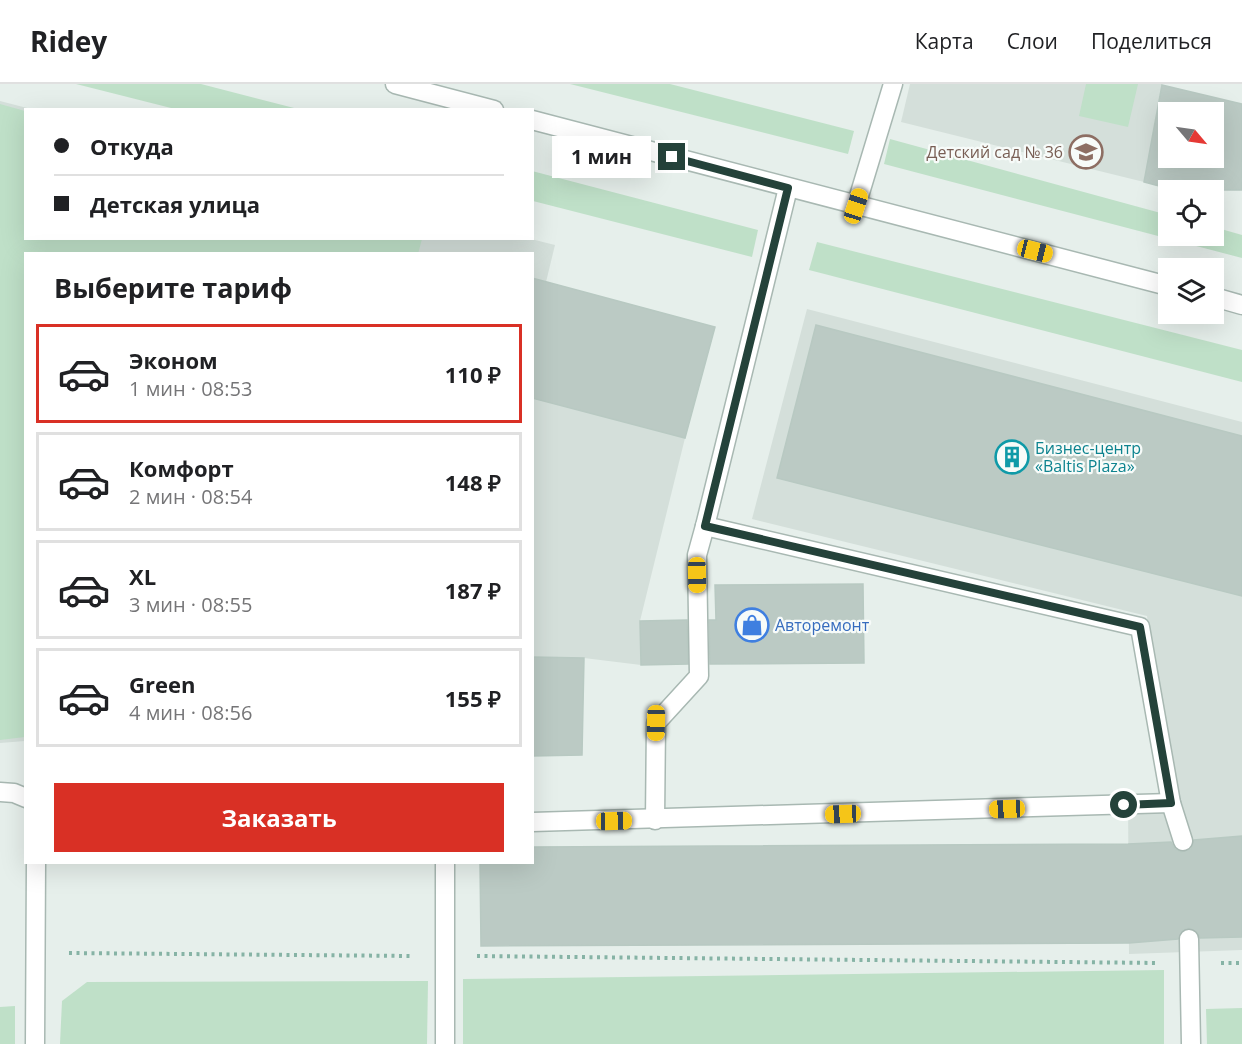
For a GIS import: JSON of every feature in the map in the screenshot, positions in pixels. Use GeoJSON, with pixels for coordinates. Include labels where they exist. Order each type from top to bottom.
{"type":"FeatureCollection","features":[{"type":"Feature","properties":{"kind":"street"},"geometry":{"type":"LineString","coordinates":[[395,84],[486,108]]}},
{"type":"Feature","properties":{"kind":"street"},"geometry":{"type":"LineString","coordinates":[[856,206],[893,84]]}},
{"type":"Feature","properties":{"kind":"street"},"geometry":{"type":"LineString","coordinates":[[534,121],[1158,283]]}},
{"type":"Feature","properties":{"kind":"street"},"geometry":{"type":"LineString","coordinates":[[655,820],[656,723],[699,676],[696,555],[788,188]]}},
{"type":"Feature","properties":{"kind":"street"},"geometry":{"type":"LineString","coordinates":[[1224,300],[1242,305]]}},
{"type":"Feature","properties":{"kind":"street"},"geometry":{"type":"LineString","coordinates":[[705,526],[1140,627],[1171,803],[1183,841]]}},
{"type":"Feature","properties":{"kind":"street"},"geometry":{"type":"LineString","coordinates":[[0,792],[14,793],[24,797]]}},
{"type":"Feature","properties":{"kind":"street"},"geometry":{"type":"LineString","coordinates":[[534,822],[1171,803]]}},
{"type":"Feature","properties":{"kind":"street"},"geometry":{"type":"LineString","coordinates":[[35,1044],[36,864]]}},
{"type":"Feature","properties":{"kind":"street"},"geometry":{"type":"LineString","coordinates":[[445,864],[445,1044]]}},
{"type":"Feature","properties":{"kind":"street"},"geometry":{"type":"LineString","coordinates":[[1189,939],[1191,1044]]}},
{"type":"Feature","properties":{"kind":"path"},"geometry":{"type":"LineString","coordinates":[[35,981],[68,953],[1242,963]]}},
{"type":"Feature","properties":{"kind":"shaded area","name":"Детский сад № 36"},"geometry":{"type":"Polygon","coordinates":[[[910,84],[1162,84],[1144,182],[901,122],[910,84]]]}},
{"type":"Feature","properties":{"kind":"shaded area"},"geometry":{"type":"Polygon","coordinates":[[[0,101],[27,108],[24,108],[24,240],[534,240],[555,245],[546,282],[715,327],[640,621],[641,665],[584,658],[582,755],[534,756],[534,252],[24,252],[24,741],[0,743],[0,101]]]}},
{"type":"Feature","properties":{"kind":"shaded area"},"geometry":{"type":"Polygon","coordinates":[[[807,309],[1242,422],[1242,950],[1129,954],[1128,795],[1172,793],[1147,616],[752,519],[807,309]]]}},
{"type":"Feature","properties":{"kind":"green space"},"geometry":{"type":"Polygon","coordinates":[[[76,84],[201,84],[294,108],[171,108],[76,84]]]}},
{"type":"Feature","properties":{"kind":"green space"},"geometry":{"type":"Polygon","coordinates":[[[570,84],[670,84],[854,131],[848,154],[570,84]]]}},
{"type":"Feature","properties":{"kind":"green space"},"geometry":{"type":"Polygon","coordinates":[[[1086,84],[1138,84],[1128,127],[1079,116],[1086,84]]]}},
{"type":"Feature","properties":{"kind":"green space"},"geometry":{"type":"Polygon","coordinates":[[[0,104],[24,111],[24,240],[422,240],[419,252],[24,252],[24,737],[0,740],[0,104]]]}},
{"type":"Feature","properties":{"kind":"green space"},"geometry":{"type":"Polygon","coordinates":[[[890,139],[1158,212],[1158,236],[884,164],[890,139]]]}},
{"type":"Feature","properties":{"kind":"green space"},"geometry":{"type":"Polygon","coordinates":[[[534,172],[758,230],[752,257],[534,201],[534,172]]]}},
{"type":"Feature","properties":{"kind":"green space"},"geometry":{"type":"Polygon","coordinates":[[[1224,230],[1242,235],[1242,258],[1196,246],[1224,246],[1224,230]]]}},
{"type":"Feature","properties":{"kind":"green space"},"geometry":{"type":"Polygon","coordinates":[[[817,242],[1242,350],[1242,382],[809,270],[817,242]]]}},
{"type":"Feature","properties":{"kind":"green space"},"geometry":{"type":"Polygon","coordinates":[[[1164,970],[1164,1044],[463,1044],[463,979],[1164,970]]]}},
{"type":"Feature","properties":{"kind":"green space"},"geometry":{"type":"Polygon","coordinates":[[[428,981],[427,1044],[60,1044],[62,1001],[87,982],[428,981]]]}},
{"type":"Feature","properties":{"kind":"green space"},"geometry":{"type":"Polygon","coordinates":[[[15,1006],[15,1044],[0,1044],[0,1007],[15,1006]]]}},
{"type":"Feature","properties":{"kind":"green space"},"geometry":{"type":"Polygon","coordinates":[[[1242,1008],[1242,1044],[1207,1044],[1206,1009],[1242,1008]]]}},
{"type":"Feature","properties":{"kind":"building"},"geometry":{"type":"Polygon","coordinates":[[[1162,85],[1242,104],[1242,190],[1224,190],[1224,180],[1158,180],[1158,186],[1144,182],[1158,107],[1158,168],[1224,168],[1224,102],[1159,102],[1162,85]]]}},
{"type":"Feature","properties":{"kind":"building"},"geometry":{"type":"Polygon","coordinates":[[[534,279],[715,327],[685,438],[534,399],[534,279]]]}},
{"type":"Feature","properties":{"kind":"building","name":"Бизнес-центр «Baltis Plaza»"},"geometry":{"type":"Polygon","coordinates":[[[816,325],[1242,436],[1242,596],[777,478],[816,325]]]}},
{"type":"Feature","properties":{"kind":"building"},"geometry":{"type":"Polygon","coordinates":[[[863,584],[864,663],[710,664],[709,620],[716,620],[715,585],[863,584]]]}},
{"type":"Feature","properties":{"kind":"building"},"geometry":{"type":"Polygon","coordinates":[[[687,620],[688,664],[641,665],[640,621],[687,620]]]}},
{"type":"Feature","properties":{"kind":"building"},"geometry":{"type":"Polygon","coordinates":[[[534,657],[584,658],[582,755],[534,756],[534,657]]]}},
{"type":"Feature","properties":{"kind":"building"},"geometry":{"type":"Polygon","coordinates":[[[1242,836],[1242,937],[1200,938],[1198,933],[1189,928],[1183,930],[1178,939],[1129,943],[481,946],[480,864],[534,864],[534,847],[1171,842],[1175,849],[1181,852],[1191,849],[1194,840],[1242,836]]]}},
{"type":"Feature","properties":{"kind":"place","name":"Детский сад № 36"},"geometry":{"type":"Point","coordinates":[1086,152]}},
{"type":"Feature","properties":{"kind":"place","name":"Бизнес-центр «Baltis Plaza»"},"geometry":{"type":"Point","coordinates":[1012,457]}},
{"type":"Feature","properties":{"kind":"place","name":"Авторемонт"},"geometry":{"type":"Point","coordinates":[752,625]}},
{"type":"Feature","properties":{"kind":"route"},"geometry":{"type":"LineString","coordinates":[[672,157],[788,188],[705,526],[1140,627],[1171,803],[1124,805]]}}]}
